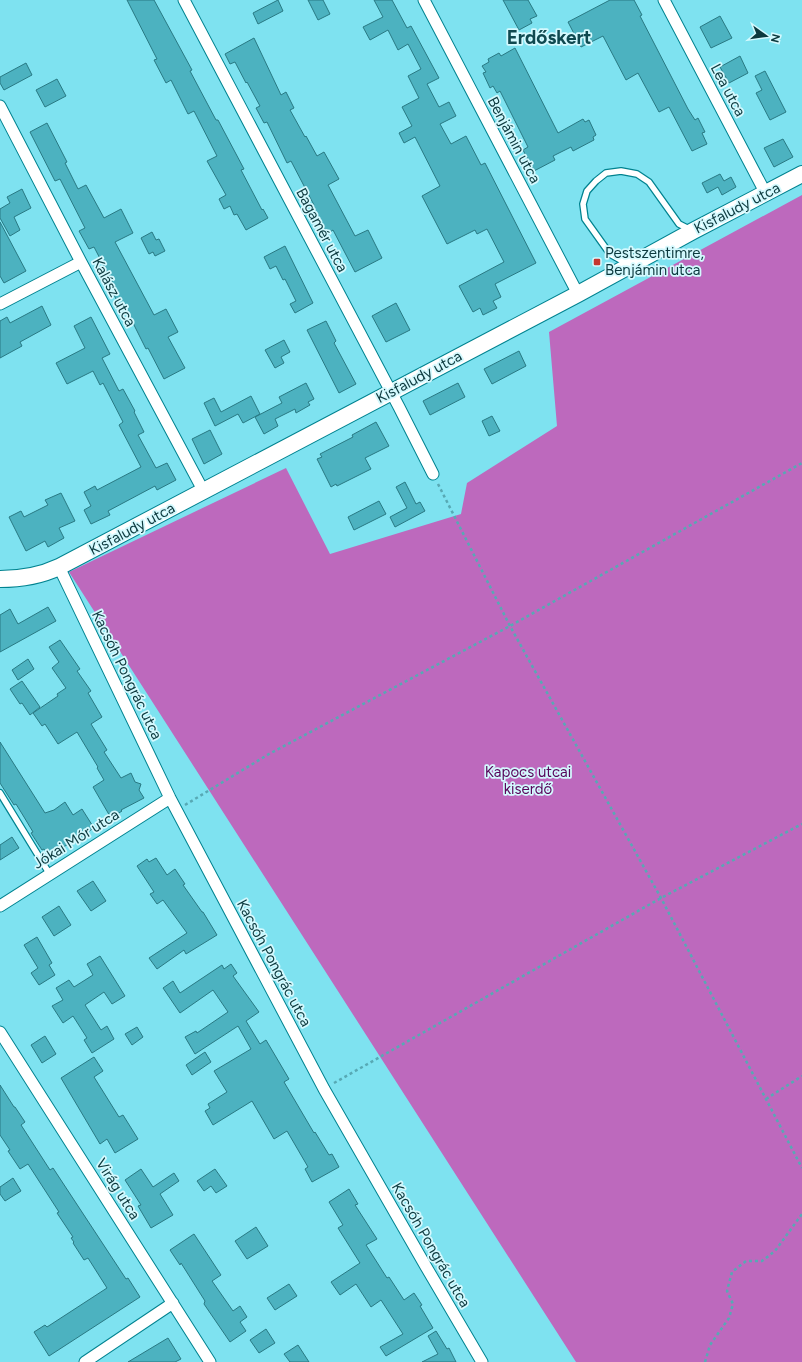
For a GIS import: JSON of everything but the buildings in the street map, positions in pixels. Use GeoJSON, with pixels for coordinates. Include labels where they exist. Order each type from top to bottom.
{"type":"FeatureCollection","features":[{"type":"Feature","properties":{"kind":"street","name":"Bagamér utca"},"geometry":{"type":"LineString","coordinates":[[184,0],[433,474]]}},
{"type":"Feature","properties":{"kind":"street","name":"Benjámin utca"},"geometry":{"type":"LineString","coordinates":[[424,0],[578,294]]}},
{"type":"Feature","properties":{"kind":"street","name":"Lea utca"},"geometry":{"type":"LineString","coordinates":[[664,0],[766,194]]}},
{"type":"Feature","properties":{"kind":"street","name":"Kalász utca"},"geometry":{"type":"LineString","coordinates":[[0,106],[81,262],[204,492]]}},
{"type":"Feature","properties":{"kind":"street","name":"Kisfaludy utca"},"geometry":{"type":"LineString","coordinates":[[0,579],[17,579],[34,576],[59,567],[204,492],[802,174]]}},
{"type":"Feature","properties":{"kind":"street"},"geometry":{"type":"LineString","coordinates":[[0,304],[81,262]]}},
{"type":"Feature","properties":{"kind":"street","name":"Kacsóh Pongrác utca"},"geometry":{"type":"LineString","coordinates":[[59,567],[176,810],[324,1089],[425,1266],[482,1362]]}},
{"type":"Feature","properties":{"kind":"street","name":"Jókai Mór utca"},"geometry":{"type":"LineString","coordinates":[[0,906],[49,873],[170,798]]}},
{"type":"Feature","properties":{"kind":"street","name":"Virág utca"},"geometry":{"type":"LineString","coordinates":[[0,1032],[210,1362]]}},
{"type":"Feature","properties":{"kind":"street"},"geometry":{"type":"LineString","coordinates":[[85,1362],[173,1304]]}},
{"type":"Feature","properties":{"kind":"lane"},"geometry":{"type":"LineString","coordinates":[[630,266],[610,254],[585,219],[583,204],[588,191],[596,181],[606,173],[621,171],[637,174],[649,182],[679,224],[693,231]]}},
{"type":"Feature","properties":{"kind":"lane"},"geometry":{"type":"LineString","coordinates":[[0,793],[49,873]]}},
{"type":"Feature","properties":{"kind":"path"},"geometry":{"type":"LineString","coordinates":[[176,810],[269,754],[510,626],[802,463]]}},
{"type":"Feature","properties":{"kind":"path"},"geometry":{"type":"LineString","coordinates":[[433,474],[510,626],[661,898],[802,1168]]}},
{"type":"Feature","properties":{"kind":"path"},"geometry":{"type":"LineString","coordinates":[[324,1089],[661,898],[802,824]]}},
{"type":"Feature","properties":{"kind":"path"},"geometry":{"type":"LineString","coordinates":[[766,1099],[802,1076]]}},
{"type":"Feature","properties":{"kind":"path"},"geometry":{"type":"LineString","coordinates":[[704,1362],[710,1345],[729,1318],[733,1304],[726,1291],[732,1272],[746,1261],[762,1261],[774,1251],[802,1214]]}},
{"type":"Feature","properties":{"kind":"green space","name":"Kapocs utcai kiserdő"},"geometry":{"type":"Polygon","coordinates":[[[802,195],[802,1362],[576,1362],[69,572],[286,468],[330,554],[461,514],[467,483],[557,426],[549,332],[802,195]]]}},
{"type":"Feature","properties":{"kind":"place","name":"Pestszentimre, Benjámin utca"},"geometry":{"type":"Point","coordinates":[597,262]}},
{"type":"Feature","properties":{"kind":"district","name":"Erdőskert"},"geometry":{"type":"Point","coordinates":[549,37]}}]}
